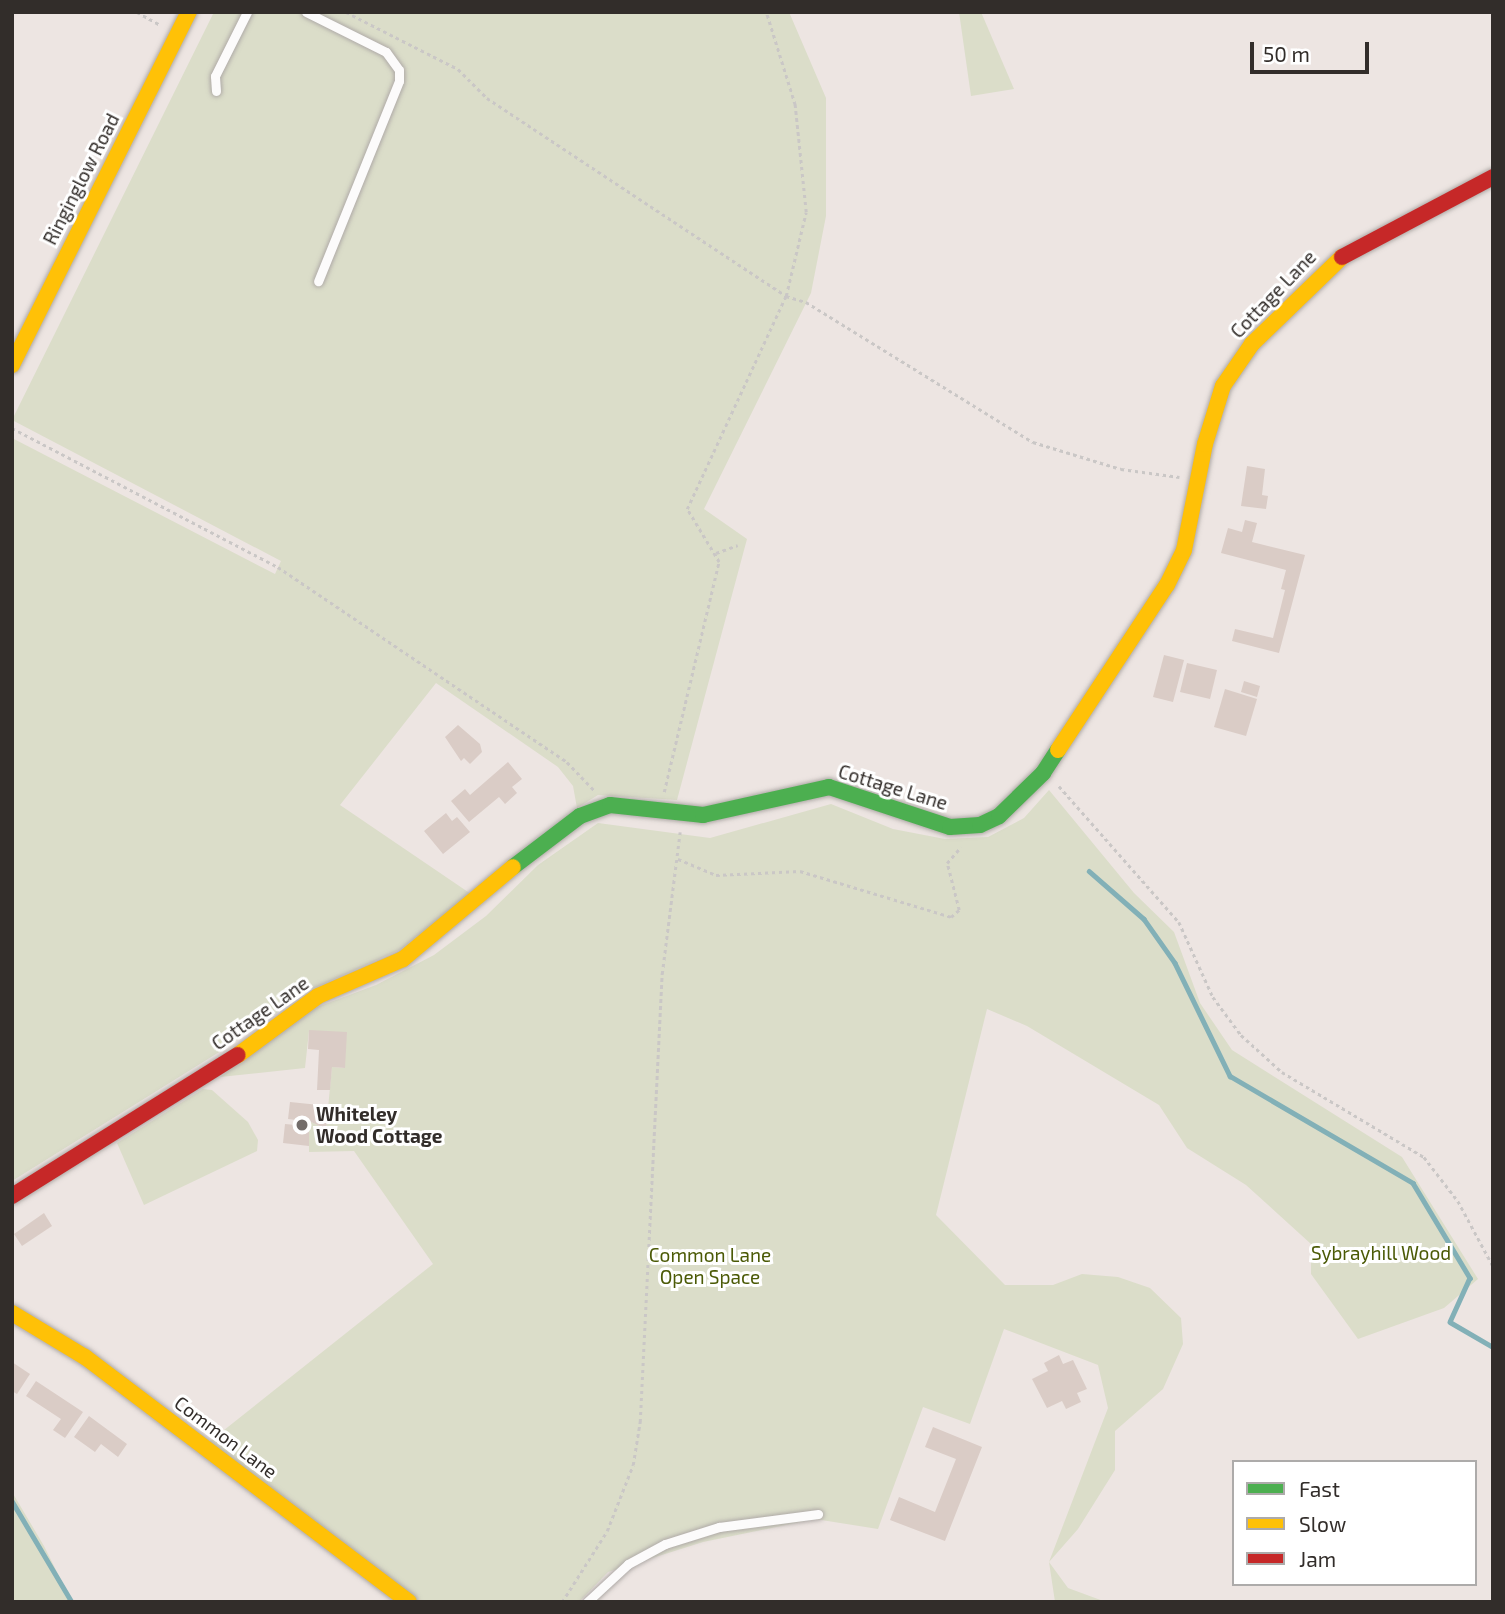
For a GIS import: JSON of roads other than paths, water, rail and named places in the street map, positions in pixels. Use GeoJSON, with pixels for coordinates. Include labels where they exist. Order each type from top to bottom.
{"type":"FeatureCollection","features":[{"type":"Feature","properties":{"kind":"street","name":"Ringinglow Road"},"geometry":{"type":"LineString","coordinates":[[12,365],[189,12]]}},
{"type":"Feature","properties":{"kind":"street","name":"Cottage Lane"},"geometry":{"type":"LineString","coordinates":[[12,1196],[206,1078],[318,996],[403,959],[540,844],[580,816],[610,806],[681,815],[734,812],[829,787],[950,827],[980,825],[1021,799],[1043,773],[1167,585],[1184,550],[1198,477],[1223,386],[1252,344],[1290,302],[1334,262],[1415,215],[1493,177]]}},
{"type":"Feature","properties":{"kind":"street","name":"Common Lane"},"geometry":{"type":"LineString","coordinates":[[12,1313],[85,1357],[409,1602]]}},
{"type":"Feature","properties":{"kind":"lane"},"geometry":{"type":"LineString","coordinates":[[216,91],[215,76],[247,12]]}},
{"type":"Feature","properties":{"kind":"lane"},"geometry":{"type":"LineString","coordinates":[[306,12],[386,52],[399,70],[399,81],[318,281]]}},
{"type":"Feature","properties":{"kind":"lane"},"geometry":{"type":"LineString","coordinates":[[587,1602],[628,1563],[665,1544],[719,1527],[818,1514]]}},
{"type":"Feature","properties":{"kind":"waterway"},"geometry":{"type":"LineString","coordinates":[[1089,871],[1144,919],[1175,963],[1230,1076],[1413,1183],[1470,1278],[1450,1322],[1493,1347]]}},
{"type":"Feature","properties":{"kind":"waterway"},"geometry":{"type":"LineString","coordinates":[[12,1501],[72,1602]]}},
{"type":"Feature","properties":{"kind":"place","name":"Whiteley Wood Cottage"},"geometry":{"type":"Point","coordinates":[302,1125]}},
{"type":"Feature","properties":{"kind":"park label","name":"Sybrayhill Wood"},"geometry":{"type":"Point","coordinates":[1381,1253]}},
{"type":"Feature","properties":{"kind":"park label","name":"Common Lane Open Space"},"geometry":{"type":"Point","coordinates":[710,1266]}}]}
